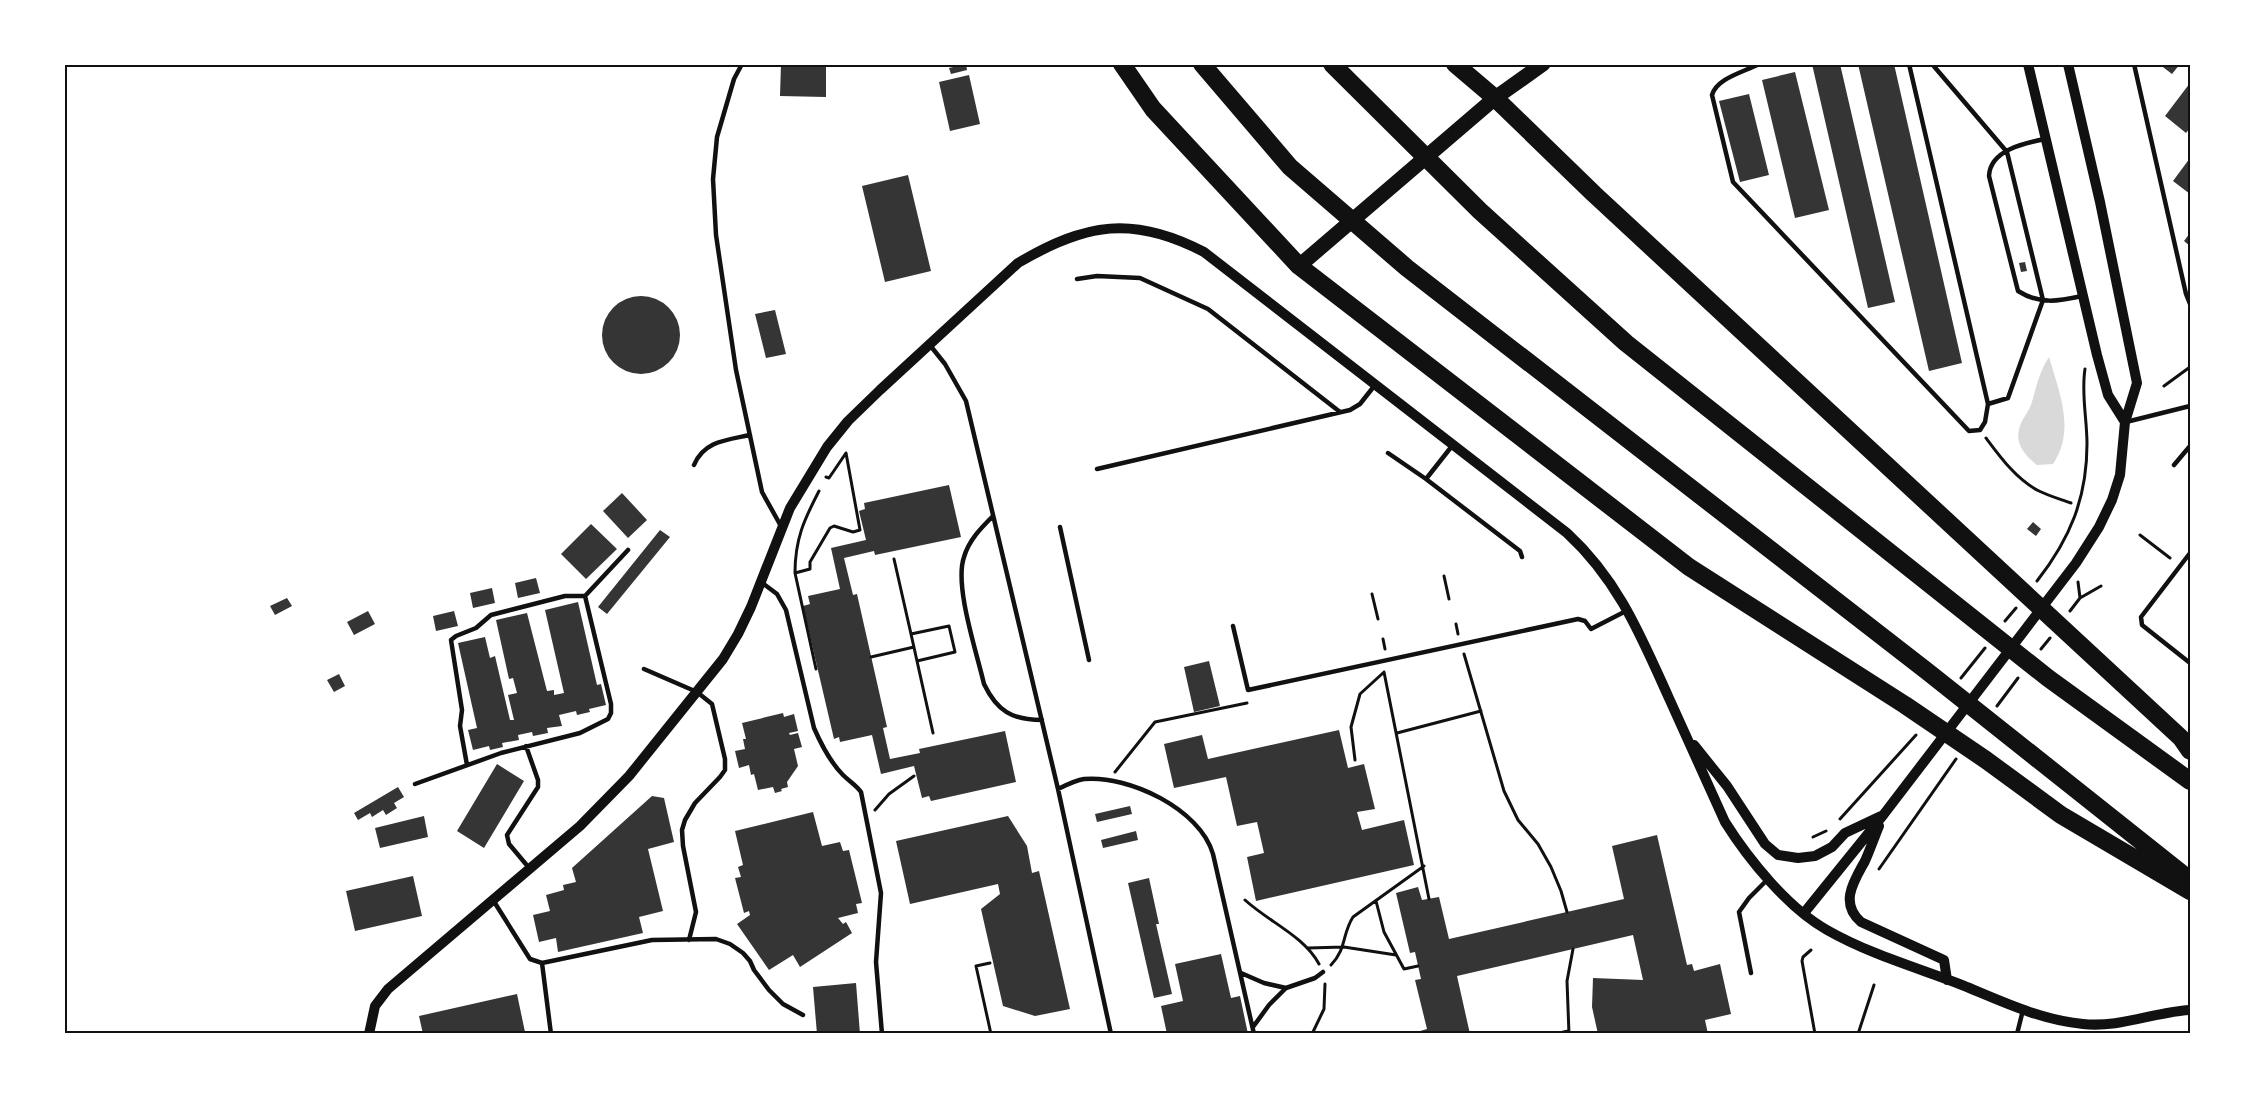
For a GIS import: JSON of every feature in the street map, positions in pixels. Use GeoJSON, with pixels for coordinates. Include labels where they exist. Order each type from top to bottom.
{"type":"FeatureCollection","features":[{"type":"Feature","properties":{"kind":"highway"},"geometry":{"type":"LineString","coordinates":[[1122,64],[1153,109],[1299,266],[1689,567],[1905,705],[2061,815],[2190,891]]}},
{"type":"Feature","properties":{"kind":"highway"},"geometry":{"type":"LineString","coordinates":[[1202,64],[1290,166],[1407,268],[1928,672],[2190,880]]}},
{"type":"Feature","properties":{"kind":"highway"},"geometry":{"type":"LineString","coordinates":[[1332,64],[1480,211],[1626,343],[2048,678],[2190,781]]}},
{"type":"Feature","properties":{"kind":"highway"},"geometry":{"type":"LineString","coordinates":[[1455,64],[1495,98],[1594,194],[2181,738],[2190,751]]}},
{"type":"Feature","properties":{"kind":"main road"},"geometry":{"type":"LineString","coordinates":[[1299,266],[1495,98],[1543,64]]}},
{"type":"Feature","properties":{"kind":"street"},"geometry":{"type":"LineString","coordinates":[[2028,64],[2108,395],[2125,422]]}},
{"type":"Feature","properties":{"kind":"street"},"geometry":{"type":"LineString","coordinates":[[1804,913],[1884,814],[2076,563],[2100,527],[2120,475],[2125,422],[2138,383],[2068,64]]}},
{"type":"Feature","properties":{"kind":"street"},"geometry":{"type":"LineString","coordinates":[[369,1028],[375,1006],[388,989],[580,826],[629,776],[697,692],[723,659],[738,634],[790,508],[827,447],[848,421],[1018,263],[1050,244],[1075,235],[1100,229],[1127,228],[1154,231],[1204,252],[1586,550],[1629,609],[1725,822],[1742,849],[1768,879],[1826,930],[1846,940],[2042,1017],[2097,1025],[2125,1023],[2190,1010]]}},
{"type":"Feature","properties":{"kind":"street"},"geometry":{"type":"LineString","coordinates":[[1684,732],[1726,786],[1765,844],[1778,855],[1798,858],[1815,856],[1832,847],[1845,833],[1884,814]]}},
{"type":"Feature","properties":{"kind":"street"},"geometry":{"type":"LineString","coordinates":[[1884,814],[1864,862],[1854,878],[1850,891],[1852,910],[1861,922],[1944,960],[1947,980]]}},
{"type":"Feature","properties":{"kind":"lane"},"geometry":{"type":"LineString","coordinates":[[742,64],[734,79],[717,136],[713,179],[719,258],[736,370],[762,492],[782,529]]}},
{"type":"Feature","properties":{"kind":"lane"},"geometry":{"type":"LineString","coordinates":[[1759,64],[1719,83],[1712,95],[1733,182],[1969,431],[1980,430],[1985,422],[1988,404],[1909,64]]}},
{"type":"Feature","properties":{"kind":"lane"},"geometry":{"type":"LineString","coordinates":[[1932,64],[2007,152],[2043,300],[2008,398],[1988,404]]}},
{"type":"Feature","properties":{"kind":"lane"},"geometry":{"type":"LineString","coordinates":[[2134,64],[2190,304]]}},
{"type":"Feature","properties":{"kind":"lane"},"geometry":{"type":"LineString","coordinates":[[2045,138],[2016,146],[2007,152],[1989,168],[1989,176],[2019,291],[2025,296],[2051,302],[2083,296]]}},
{"type":"Feature","properties":{"kind":"lane"},"geometry":{"type":"LineString","coordinates":[[1077,279],[1097,276],[1140,278],[1208,309],[1340,412]]}},
{"type":"Feature","properties":{"kind":"lane"},"geometry":{"type":"LineString","coordinates":[[929,344],[945,364],[966,401],[1058,789],[1111,1034]]}},
{"type":"Feature","properties":{"kind":"lane"},"geometry":{"type":"LineString","coordinates":[[1097,469],[1340,412],[1360,404],[1375,385]]}},
{"type":"Feature","properties":{"kind":"lane"},"geometry":{"type":"LineString","coordinates":[[2125,422],[2190,406]]}},
{"type":"Feature","properties":{"kind":"lane"},"geometry":{"type":"LineString","coordinates":[[694,465],[699,454],[711,444],[750,435]]}},
{"type":"Feature","properties":{"kind":"lane"},"geometry":{"type":"LineString","coordinates":[[1426,479],[1452,445]]}},
{"type":"Feature","properties":{"kind":"lane"},"geometry":{"type":"LineString","coordinates":[[2174,465],[2190,446]]}},
{"type":"Feature","properties":{"kind":"lane"},"geometry":{"type":"LineString","coordinates":[[1388,453],[1520,551],[1522,557]]}},
{"type":"Feature","properties":{"kind":"lane"},"geometry":{"type":"LineString","coordinates":[[993,516],[977,531],[963,559],[961,576],[984,684],[991,698],[1014,717],[1042,720]]}},
{"type":"Feature","properties":{"kind":"lane"},"geometry":{"type":"LineString","coordinates":[[1060,527],[1089,660]]}},
{"type":"Feature","properties":{"kind":"lane"},"geometry":{"type":"LineString","coordinates":[[467,765],[460,726],[462,710],[451,640],[476,628],[491,615],[565,596],[585,596],[628,550]]}},
{"type":"Feature","properties":{"kind":"lane"},"geometry":{"type":"LineString","coordinates":[[2190,553],[2141,617],[2142,625],[2190,663]]}},
{"type":"Feature","properties":{"kind":"lane"},"geometry":{"type":"LineString","coordinates":[[761,582],[777,594],[786,610],[814,728],[821,745],[842,774],[861,792],[881,893],[876,962],[882,1034]]}},
{"type":"Feature","properties":{"kind":"lane"},"geometry":{"type":"LineString","coordinates":[[415,784],[526,746],[580,734],[608,719],[611,704],[585,596]]}},
{"type":"Feature","properties":{"kind":"lane"},"geometry":{"type":"LineString","coordinates":[[1233,626],[1248,690],[1578,619],[1585,621],[1592,628],[1629,609]]}},
{"type":"Feature","properties":{"kind":"lane"},"geometry":{"type":"LineString","coordinates":[[644,669],[697,692],[712,704],[725,759],[725,770],[695,803],[682,830],[696,912],[689,940]]}},
{"type":"Feature","properties":{"kind":"lane"},"geometry":{"type":"LineString","coordinates":[[526,746],[538,780],[538,787],[507,835],[509,844],[530,869]]}},
{"type":"Feature","properties":{"kind":"lane"},"geometry":{"type":"LineString","coordinates":[[1058,789],[1082,779],[1136,786],[1163,800],[1201,829],[1210,844],[1254,1030]]}},
{"type":"Feature","properties":{"kind":"lane"},"geometry":{"type":"LineString","coordinates":[[1750,973],[1739,912],[1768,879]]}},
{"type":"Feature","properties":{"kind":"lane"},"geometry":{"type":"LineString","coordinates":[[493,900],[530,959],[542,963],[652,940],[706,938],[730,944],[750,961],[769,990],[783,1004],[803,1015]]}},
{"type":"Feature","properties":{"kind":"lane"},"geometry":{"type":"LineString","coordinates":[[542,963],[550,1034]]}},
{"type":"Feature","properties":{"kind":"lane"},"geometry":{"type":"LineString","coordinates":[[1254,1030],[1269,1005],[1286,988],[1315,978],[1323,972]]}},
{"type":"Feature","properties":{"kind":"lane"},"geometry":{"type":"LineString","coordinates":[[1241,973],[1264,983],[1286,988]]}},
{"type":"Feature","properties":{"kind":"lane"},"geometry":{"type":"LineString","coordinates":[[2017,1034],[2023,1010]]}},
{"type":"Feature","properties":{"kind":"path"},"geometry":{"type":"LineString","coordinates":[[2033,586],[2054,559],[2066,538],[2081,498],[2087,445],[2082,387],[2086,365]]}},
{"type":"Feature","properties":{"kind":"path"},"geometry":{"type":"LineString","coordinates":[[2164,386],[2190,367]]}},
{"type":"Feature","properties":{"kind":"path"},"geometry":{"type":"LineString","coordinates":[[1980,430],[2005,463],[2026,482],[2039,491],[2071,503]]}},
{"type":"Feature","properties":{"kind":"path"},"geometry":{"type":"LineString","coordinates":[[795,573],[810,569],[810,562],[834,526],[853,532],[860,530],[846,453],[829,478],[826,477],[804,522],[795,551],[795,573],[816,669]]}},
{"type":"Feature","properties":{"kind":"path"},"geometry":{"type":"LineString","coordinates":[[2140,535],[2170,558]]}},
{"type":"Feature","properties":{"kind":"path"},"geometry":{"type":"LineString","coordinates":[[894,559],[933,733]]}},
{"type":"Feature","properties":{"kind":"path"},"geometry":{"type":"LineString","coordinates":[[1444,576],[1449,599]]}},
{"type":"Feature","properties":{"kind":"path"},"geometry":{"type":"LineString","coordinates":[[2080,598],[2101,586]]}},
{"type":"Feature","properties":{"kind":"path"},"geometry":{"type":"LineString","coordinates":[[1372,594],[1378,619]]}},
{"type":"Feature","properties":{"kind":"path"},"geometry":{"type":"LineString","coordinates":[[2005,622],[2019,604]]}},
{"type":"Feature","properties":{"kind":"path"},"geometry":{"type":"LineString","coordinates":[[1456,624],[1504,792],[1518,820],[1538,844],[1551,867],[1567,912]]}},
{"type":"Feature","properties":{"kind":"path"},"geometry":{"type":"LineString","coordinates":[[911,634],[949,626],[956,652],[917,661]]}},
{"type":"Feature","properties":{"kind":"path"},"geometry":{"type":"LineString","coordinates":[[1956,685],[1991,640]]}},
{"type":"Feature","properties":{"kind":"path"},"geometry":{"type":"LineString","coordinates":[[871,657],[914,647]]}},
{"type":"Feature","properties":{"kind":"path"},"geometry":{"type":"LineString","coordinates":[[1354,760],[1351,727],[1360,694],[1384,672],[1429,899]]}},
{"type":"Feature","properties":{"kind":"path"},"geometry":{"type":"LineString","coordinates":[[1111,781],[1117,768],[1155,722],[1212,711]]}},
{"type":"Feature","properties":{"kind":"path"},"geometry":{"type":"LineString","coordinates":[[1397,732],[1481,711]]}},
{"type":"Feature","properties":{"kind":"path"},"geometry":{"type":"LineString","coordinates":[[1813,837],[1834,826],[1920,730]]}},
{"type":"Feature","properties":{"kind":"path"},"geometry":{"type":"LineString","coordinates":[[866,819],[889,794],[914,776]]}},
{"type":"Feature","properties":{"kind":"path"},"geometry":{"type":"LineString","coordinates":[[1323,972],[1340,956],[1348,924],[1353,917],[1424,866]]}},
{"type":"Feature","properties":{"kind":"path"},"geometry":{"type":"LineString","coordinates":[[1245,900],[1262,915],[1303,942],[1323,972],[1325,976],[1324,1009],[1312,1034]]}},
{"type":"Feature","properties":{"kind":"path"},"geometry":{"type":"LineString","coordinates":[[1376,900],[1384,932],[1404,969],[1418,966]]}},
{"type":"Feature","properties":{"kind":"path"},"geometry":{"type":"LineString","coordinates":[[1308,948],[1344,947],[1396,956]]}},
{"type":"Feature","properties":{"kind":"path"},"geometry":{"type":"LineString","coordinates":[[1556,1034],[1569,1032],[1567,981],[1573,949]]}},
{"type":"Feature","properties":{"kind":"path"},"geometry":{"type":"LineString","coordinates":[[1811,950],[1802,961],[1815,1034]]}},
{"type":"Feature","properties":{"kind":"path"},"geometry":{"type":"LineString","coordinates":[[990,963],[976,966],[991,1034]]}},
{"type":"Feature","properties":{"kind":"path"},"geometry":{"type":"LineString","coordinates":[[1858,1034],[1874,985]]}},
{"type":"Feature","properties":{"kind":"shaded area"},"geometry":{"type":"Polygon","coordinates":[[[2049,357],[2061,397],[2063,438],[2060,451],[2053,464],[2037,465],[2020,446],[2018,435],[2049,357]]]}},
{"type":"Feature","properties":{"kind":"building"},"geometry":{"type":"Polygon","coordinates":[[[781,64],[826,64],[826,97],[780,96],[781,64]]]}},
{"type":"Feature","properties":{"kind":"building"},"geometry":{"type":"Polygon","coordinates":[[[966,64],[967,70],[951,74],[949,68],[966,64]]]}},
{"type":"Feature","properties":{"kind":"building"},"geometry":{"type":"Polygon","coordinates":[[[1812,64],[1840,64],[1895,302],[1868,308],[1812,64]]]}},
{"type":"Feature","properties":{"kind":"building"},"geometry":{"type":"Polygon","coordinates":[[[1858,64],[1894,64],[1962,363],[1929,371],[1858,64]]]}},
{"type":"Feature","properties":{"kind":"building"},"geometry":{"type":"Polygon","coordinates":[[[2159,64],[2180,64],[2172,74],[2159,64]]]}},
{"type":"Feature","properties":{"kind":"building"},"geometry":{"type":"Polygon","coordinates":[[[1795,72],[1829,210],[1795,218],[1762,80],[1795,72]]]}},
{"type":"Feature","properties":{"kind":"building"},"geometry":{"type":"Polygon","coordinates":[[[969,75],[980,124],[950,131],[939,82],[969,75]]]}},
{"type":"Feature","properties":{"kind":"building"},"geometry":{"type":"Polygon","coordinates":[[[2190,83],[2190,128],[2186,133],[2165,116],[2190,83]]]}},
{"type":"Feature","properties":{"kind":"building"},"geometry":{"type":"Polygon","coordinates":[[[1749,94],[1769,175],[1740,182],[1719,101],[1749,94]]]}},
{"type":"Feature","properties":{"kind":"building"},"geometry":{"type":"Polygon","coordinates":[[[2190,158],[2190,194],[2173,181],[2190,158]]]}},
{"type":"Feature","properties":{"kind":"building"},"geometry":{"type":"Polygon","coordinates":[[[908,175],[931,271],[885,282],[862,186],[908,175]]]}},
{"type":"Feature","properties":{"kind":"building"},"geometry":{"type":"Polygon","coordinates":[[[2190,233],[2190,246],[2184,241],[2190,233]]]}},
{"type":"Feature","properties":{"kind":"building"},"geometry":{"type":"Polygon","coordinates":[[[2025,262],[2027,271],[2021,272],[2019,263],[2025,262]]]}},
{"type":"Feature","properties":{"kind":"building"},"geometry":{"type":"Polygon","coordinates":[[[641,296],[656,299],[673,313],[680,335],[677,350],[663,367],[641,374],[626,371],[609,357],[602,335],[605,320],[619,303],[641,296]]]}},
{"type":"Feature","properties":{"kind":"building"},"geometry":{"type":"Polygon","coordinates":[[[775,310],[786,354],[766,358],[755,314],[775,310]]]}},
{"type":"Feature","properties":{"kind":"building"},"geometry":{"type":"Polygon","coordinates":[[[949,485],[961,537],[875,555],[874,551],[844,558],[853,595],[857,594],[887,727],[883,728],[890,759],[920,753],[919,749],[1005,731],[1016,782],[931,801],[929,796],[922,798],[914,766],[881,774],[872,735],[840,742],[839,737],[834,739],[803,606],[810,604],[808,596],[840,589],[831,548],[866,540],[859,511],[865,509],[864,503],[949,485]]]}},
{"type":"Feature","properties":{"kind":"building"},"geometry":{"type":"Polygon","coordinates":[[[622,493],[647,520],[628,538],[603,511],[622,493]]]}},
{"type":"Feature","properties":{"kind":"building"},"geometry":{"type":"Polygon","coordinates":[[[2033,522],[2041,529],[2036,536],[2027,529],[2033,522]]]}},
{"type":"Feature","properties":{"kind":"building"},"geometry":{"type":"Polygon","coordinates":[[[591,524],[617,549],[586,579],[561,554],[591,524]]]}},
{"type":"Feature","properties":{"kind":"building"},"geometry":{"type":"Polygon","coordinates":[[[660,530],[670,537],[607,614],[598,607],[660,530]]]}},
{"type":"Feature","properties":{"kind":"building"},"geometry":{"type":"Polygon","coordinates":[[[536,578],[540,593],[518,598],[515,583],[536,578]]]}},
{"type":"Feature","properties":{"kind":"building"},"geometry":{"type":"Polygon","coordinates":[[[492,588],[495,603],[473,608],[470,593],[492,588]]]}},
{"type":"Feature","properties":{"kind":"building"},"geometry":{"type":"Polygon","coordinates":[[[287,598],[292,606],[275,615],[270,606],[287,598]]]}},
{"type":"Feature","properties":{"kind":"building"},"geometry":{"type":"Polygon","coordinates":[[[578,602],[597,685],[601,684],[606,705],[577,715],[576,711],[559,715],[562,726],[547,728],[548,733],[533,736],[532,732],[518,735],[519,740],[502,743],[503,747],[490,750],[489,746],[473,750],[468,730],[477,728],[458,643],[485,637],[490,658],[495,656],[510,720],[514,720],[508,695],[517,693],[513,678],[509,679],[496,620],[527,613],[547,691],[554,690],[554,695],[564,693],[545,610],[578,602]]]}},
{"type":"Feature","properties":{"kind":"building"},"geometry":{"type":"Polygon","coordinates":[[[368,611],[375,624],[354,635],[347,622],[368,611]]]}},
{"type":"Feature","properties":{"kind":"building"},"geometry":{"type":"Polygon","coordinates":[[[454,611],[458,626],[436,631],[433,616],[454,611]]]}},
{"type":"Feature","properties":{"kind":"building"},"geometry":{"type":"Polygon","coordinates":[[[1209,661],[1220,706],[1194,712],[1184,667],[1209,661]]]}},
{"type":"Feature","properties":{"kind":"building"},"geometry":{"type":"Polygon","coordinates":[[[339,674],[345,686],[334,692],[327,680],[339,674]]]}},
{"type":"Feature","properties":{"kind":"building"},"geometry":{"type":"Polygon","coordinates":[[[783,713],[784,717],[794,714],[798,731],[789,733],[790,735],[798,733],[802,747],[794,749],[798,766],[787,782],[788,787],[781,789],[782,791],[775,793],[773,787],[758,790],[749,765],[739,768],[735,751],[745,749],[743,739],[746,739],[742,723],[783,713]]]}},
{"type":"Feature","properties":{"kind":"building"},"geometry":{"type":"Polygon","coordinates":[[[1339,730],[1348,768],[1364,764],[1375,809],[1357,812],[1362,830],[1404,820],[1414,865],[1256,901],[1247,857],[1264,853],[1257,822],[1237,826],[1226,777],[1174,788],[1164,744],[1202,735],[1208,759],[1339,730]]]}},
{"type":"Feature","properties":{"kind":"building"},"geometry":{"type":"Polygon","coordinates":[[[497,764],[524,781],[484,848],[457,831],[497,764]]]}},
{"type":"Feature","properties":{"kind":"building"},"geometry":{"type":"Polygon","coordinates":[[[398,787],[404,797],[394,803],[397,808],[386,815],[383,810],[372,817],[370,813],[358,820],[354,813],[398,787]]]}},
{"type":"Feature","properties":{"kind":"building"},"geometry":{"type":"Polygon","coordinates":[[[652,796],[664,798],[674,842],[648,849],[663,911],[639,917],[643,933],[558,952],[556,938],[539,942],[533,915],[550,911],[546,895],[564,890],[563,885],[576,882],[572,868],[652,796]]]}},
{"type":"Feature","properties":{"kind":"building"},"geometry":{"type":"Polygon","coordinates":[[[1130,806],[1132,814],[1097,822],[1095,814],[1130,806]]]}},
{"type":"Feature","properties":{"kind":"building"},"geometry":{"type":"Polygon","coordinates":[[[813,812],[822,846],[840,842],[843,851],[849,850],[862,903],[856,904],[858,913],[838,918],[843,924],[846,922],[852,933],[800,967],[793,955],[769,970],[737,924],[750,915],[749,911],[744,913],[735,878],[741,877],[738,867],[743,865],[735,831],[813,812]]]}},
{"type":"Feature","properties":{"kind":"building"},"geometry":{"type":"Polygon","coordinates":[[[424,816],[428,837],[380,848],[375,828],[424,816]]]}},
{"type":"Feature","properties":{"kind":"building"},"geometry":{"type":"Polygon","coordinates":[[[1008,816],[1027,846],[1032,873],[1039,871],[1070,1009],[1035,1016],[1003,1006],[981,909],[1000,894],[998,884],[910,904],[896,841],[1008,816]]]}},
{"type":"Feature","properties":{"kind":"building"},"geometry":{"type":"Polygon","coordinates":[[[1136,831],[1138,840],[1103,848],[1101,840],[1136,831]]]}},
{"type":"Feature","properties":{"kind":"building"},"geometry":{"type":"Polygon","coordinates":[[[1657,835],[1687,965],[1692,964],[1694,971],[1720,964],[1731,1014],[1705,1020],[1708,1034],[1598,1034],[1592,1007],[1593,978],[1643,980],[1633,935],[1457,976],[1470,1034],[1410,1034],[1427,1029],[1415,980],[1421,979],[1415,952],[1410,953],[1396,893],[1418,887],[1422,900],[1439,897],[1449,939],[1624,899],[1612,846],[1657,835]]]}},
{"type":"Feature","properties":{"kind":"building"},"geometry":{"type":"Polygon","coordinates":[[[413,876],[422,916],[355,931],[346,891],[413,876]]]}},
{"type":"Feature","properties":{"kind":"building"},"geometry":{"type":"Polygon","coordinates":[[[1149,878],[1159,924],[1156,924],[1172,994],[1154,998],[1128,883],[1149,878]]]}},
{"type":"Feature","properties":{"kind":"building"},"geometry":{"type":"Polygon","coordinates":[[[1221,954],[1231,998],[1240,996],[1248,1034],[1167,1034],[1161,1006],[1183,1001],[1175,964],[1221,954]]]}},
{"type":"Feature","properties":{"kind":"building"},"geometry":{"type":"Polygon","coordinates":[[[856,983],[860,1034],[817,1034],[813,987],[856,983]]]}},
{"type":"Feature","properties":{"kind":"building"},"geometry":{"type":"Polygon","coordinates":[[[517,994],[525,1032],[516,1034],[423,1034],[419,1016],[517,994]]]}}]}
